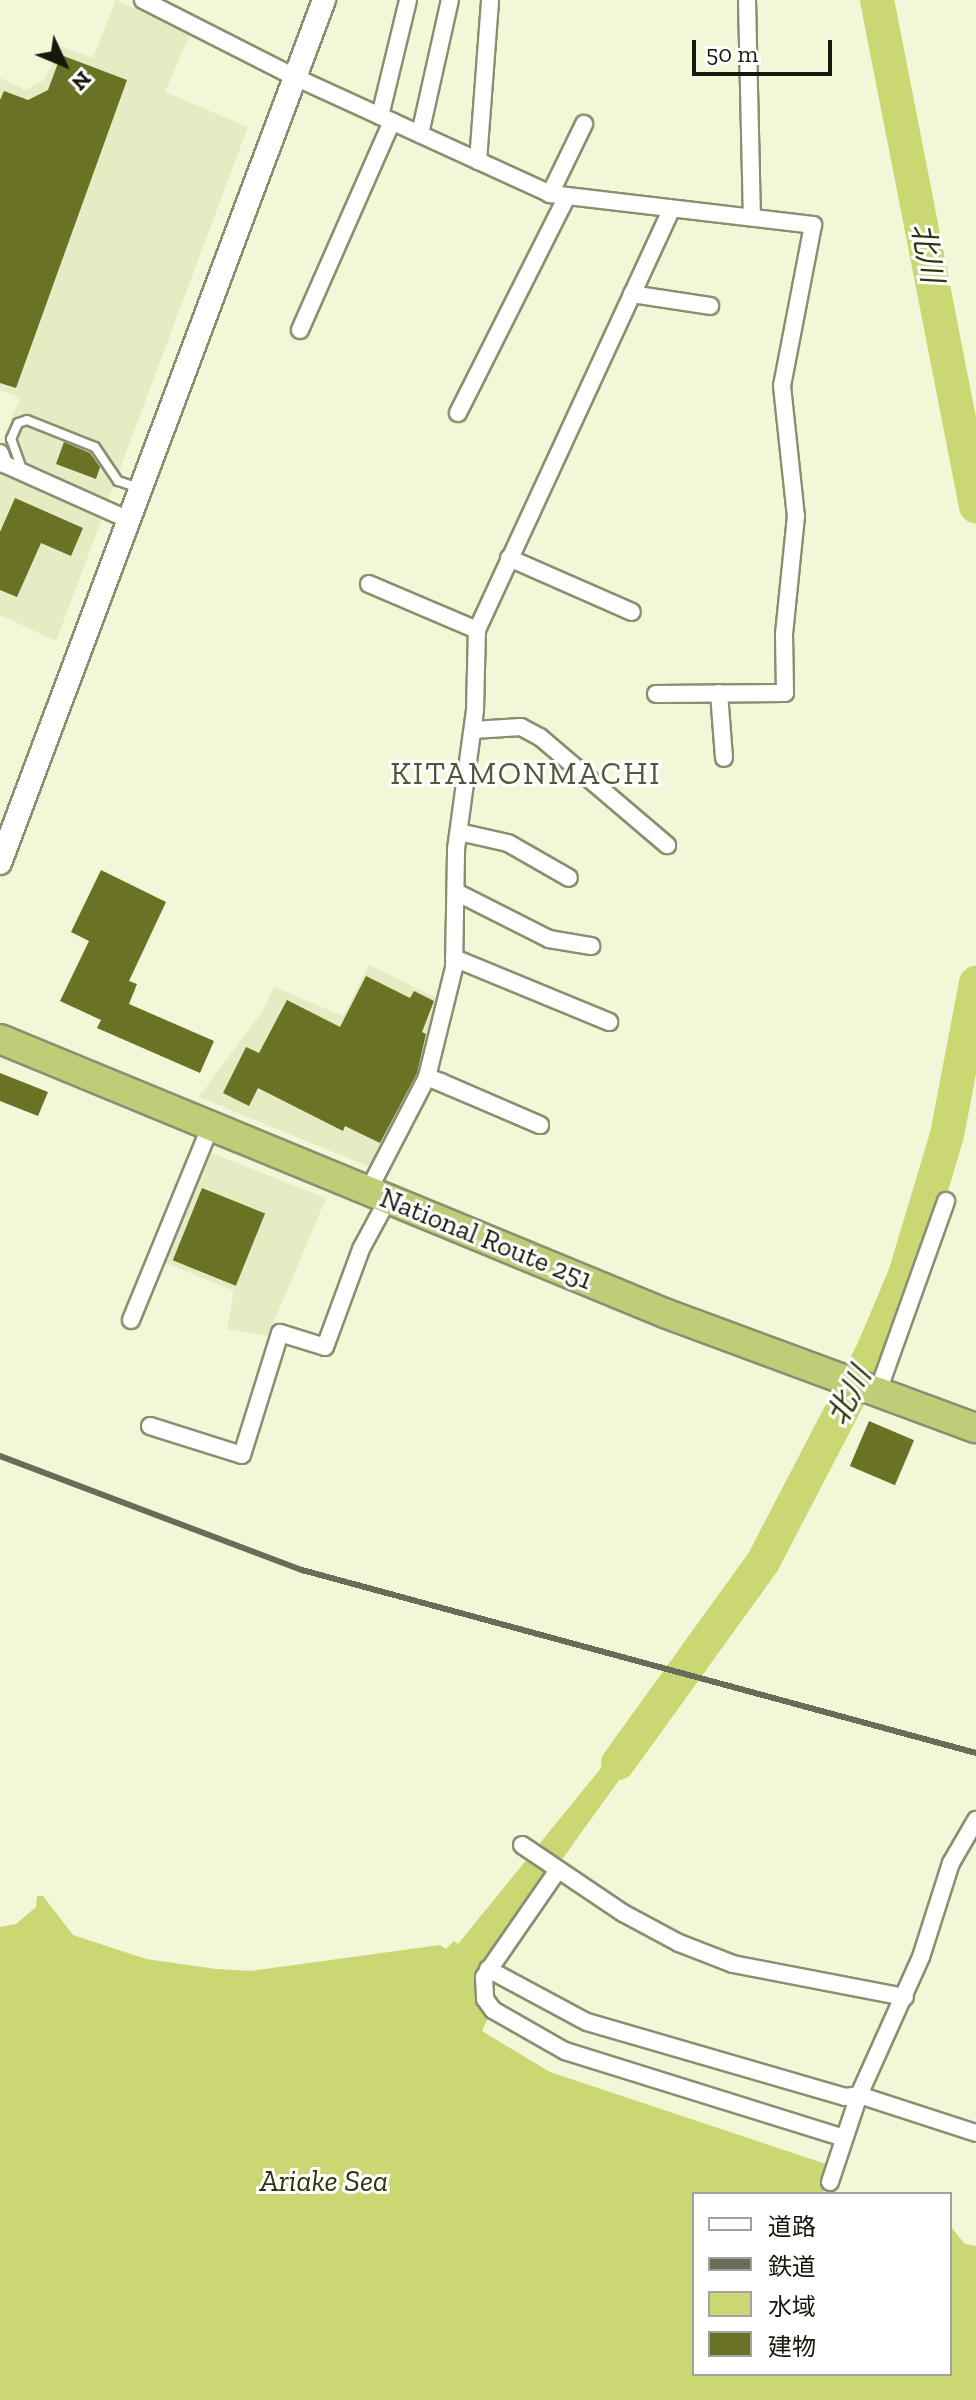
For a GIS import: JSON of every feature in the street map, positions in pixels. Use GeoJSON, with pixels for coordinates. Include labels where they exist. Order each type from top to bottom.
{"type":"FeatureCollection","features":[{"type":"Feature","properties":{"kind":"highway","name":"National Route 251"},"geometry":{"type":"LineString","coordinates":[[0,1039],[843,1382],[976,1428]]}},
{"type":"Feature","properties":{"kind":"street"},"geometry":{"type":"LineString","coordinates":[[143,0],[295,77],[558,196],[671,211],[752,215],[813,225],[782,386],[796,516],[784,634],[785,693],[656,694]]}},
{"type":"Feature","properties":{"kind":"street"},"geometry":{"type":"LineString","coordinates":[[0,863],[324,0]]}},
{"type":"Feature","properties":{"kind":"street"},"geometry":{"type":"LineString","coordinates":[[300,330],[386,118],[408,0]]}},
{"type":"Feature","properties":{"kind":"street"},"geometry":{"type":"LineString","coordinates":[[420,134],[450,0]]}},
{"type":"Feature","properties":{"kind":"street"},"geometry":{"type":"LineString","coordinates":[[478,161],[490,0]]}},
{"type":"Feature","properties":{"kind":"street"},"geometry":{"type":"LineString","coordinates":[[747,0],[752,215]]}},
{"type":"Feature","properties":{"kind":"street"},"geometry":{"type":"LineString","coordinates":[[458,413],[558,196],[584,124]]}},
{"type":"Feature","properties":{"kind":"street"},"geometry":{"type":"LineString","coordinates":[[150,1426],[242,1455],[280,1333],[325,1347],[378,1195],[427,1077],[454,958],[459,832],[473,730],[477,630],[671,211]]}},
{"type":"Feature","properties":{"kind":"street"},"geometry":{"type":"LineString","coordinates":[[632,294],[710,306]]}},
{"type":"Feature","properties":{"kind":"street"},"geometry":{"type":"LineString","coordinates":[[0,453],[4,464],[129,520]]}},
{"type":"Feature","properties":{"kind":"street"},"geometry":{"type":"LineString","coordinates":[[509,558],[632,612]]}},
{"type":"Feature","properties":{"kind":"street"},"geometry":{"type":"LineString","coordinates":[[369,584],[477,630]]}},
{"type":"Feature","properties":{"kind":"street"},"geometry":{"type":"LineString","coordinates":[[719,693],[724,758]]}},
{"type":"Feature","properties":{"kind":"street"},"geometry":{"type":"LineString","coordinates":[[473,730],[521,727],[540,737],[667,845]]}},
{"type":"Feature","properties":{"kind":"street"},"geometry":{"type":"LineString","coordinates":[[459,832],[508,843],[569,878]]}},
{"type":"Feature","properties":{"kind":"street"},"geometry":{"type":"LineString","coordinates":[[456,892],[549,939],[591,946]]}},
{"type":"Feature","properties":{"kind":"street"},"geometry":{"type":"LineString","coordinates":[[454,958],[609,1022]]}},
{"type":"Feature","properties":{"kind":"street"},"geometry":{"type":"LineString","coordinates":[[427,1077],[533,1122]]}},
{"type":"Feature","properties":{"kind":"street"},"geometry":{"type":"LineString","coordinates":[[131,1320],[210,1127]]}},
{"type":"Feature","properties":{"kind":"street"},"geometry":{"type":"LineString","coordinates":[[874,1393],[946,1201]]}},
{"type":"Feature","properties":{"kind":"street"},"geometry":{"type":"LineString","coordinates":[[830,2182],[859,2095],[905,1997],[951,1863],[976,1820]]}},
{"type":"Feature","properties":{"kind":"street"},"geometry":{"type":"LineString","coordinates":[[522,1845],[623,1913],[733,1964],[905,1997]]}},
{"type":"Feature","properties":{"kind":"street"},"geometry":{"type":"LineString","coordinates":[[558,1869],[488,1969],[483,1985],[488,2005],[565,2051],[844,2138]]}},
{"type":"Feature","properties":{"kind":"street"},"geometry":{"type":"LineString","coordinates":[[488,1969],[587,2022],[845,2097],[859,2095],[976,2133]]}},
{"type":"Feature","properties":{"kind":"lane"},"geometry":{"type":"LineString","coordinates":[[24,473],[11,439],[18,423],[27,420],[95,447],[118,481],[141,489]]}},
{"type":"Feature","properties":{"kind":"shaded area"},"geometry":{"type":"Polygon","coordinates":[[[116,0],[190,34],[165,92],[248,127],[108,501],[11,460],[4,438],[20,398],[0,390],[0,78],[26,90],[44,80],[60,46],[93,58],[116,0]]]}},
{"type":"Feature","properties":{"kind":"shaded area"},"geometry":{"type":"Polygon","coordinates":[[[0,473],[102,519],[56,641],[0,615],[0,473]]]}},
{"type":"Feature","properties":{"kind":"shaded area"},"geometry":{"type":"Polygon","coordinates":[[[369,965],[439,999],[423,1077],[372,1168],[199,1097],[262,1012],[274,987],[343,1016],[369,965]]]}},
{"type":"Feature","properties":{"kind":"shaded area"},"geometry":{"type":"Polygon","coordinates":[[[211,1153],[326,1198],[268,1336],[227,1329],[234,1291],[164,1262],[211,1153]]]}},
{"type":"Feature","properties":{"kind":"water","name":"Ariake Sea"},"geometry":{"type":"Polygon","coordinates":[[[610,1757],[627,1769],[486,1965],[489,2016],[482,2031],[550,2072],[829,2165],[823,2192],[692,2192],[692,2376],[952,2376],[952,2228],[965,2244],[976,2246],[976,2400],[0,2400],[0,1927],[16,1924],[36,1907],[37,1896],[43,1896],[73,1935],[146,1959],[251,1971],[440,1945],[446,1949],[454,1941],[458,1944],[610,1757]]]}},
{"type":"Feature","properties":{"kind":"building"},"geometry":{"type":"Polygon","coordinates":[[[61,55],[127,80],[16,388],[0,383],[0,100],[4,91],[28,100],[48,90],[61,55]]]}},
{"type":"Feature","properties":{"kind":"building"},"geometry":{"type":"Polygon","coordinates":[[[64,442],[90,453],[100,467],[96,479],[56,464],[64,442]]]}},
{"type":"Feature","properties":{"kind":"building"},"geometry":{"type":"Polygon","coordinates":[[[15,498],[83,528],[71,556],[41,543],[17,597],[0,590],[0,532],[15,498]]]}},
{"type":"Feature","properties":{"kind":"building"},"geometry":{"type":"Polygon","coordinates":[[[101,870],[166,902],[129,981],[137,984],[129,1004],[214,1041],[200,1073],[97,1028],[101,1020],[60,1001],[89,941],[71,932],[101,870]]]}},
{"type":"Feature","properties":{"kind":"building"},"geometry":{"type":"Polygon","coordinates":[[[366,976],[410,998],[414,991],[434,1001],[422,1032],[426,1034],[417,1073],[380,1143],[345,1126],[343,1131],[258,1088],[249,1106],[223,1093],[246,1047],[259,1053],[287,1000],[340,1027],[366,976]]]}},
{"type":"Feature","properties":{"kind":"building"},"geometry":{"type":"Polygon","coordinates":[[[0,1073],[48,1092],[38,1116],[0,1101],[0,1073]]]}},
{"type":"Feature","properties":{"kind":"building"},"geometry":{"type":"Polygon","coordinates":[[[202,1188],[265,1213],[236,1286],[173,1260],[202,1188]]]}},
{"type":"Feature","properties":{"kind":"building"},"geometry":{"type":"Polygon","coordinates":[[[869,1421],[914,1440],[895,1485],[850,1466],[869,1421]]]}},
{"type":"Feature","properties":{"kind":"waterway","name":"北川"},"geometry":{"type":"LineString","coordinates":[[877,0],[976,506]]}},
{"type":"Feature","properties":{"kind":"waterway","name":"北川"},"geometry":{"type":"LineString","coordinates":[[618,1763],[763,1562],[872,1353],[905,1275],[947,1135],[976,983]]}},
{"type":"Feature","properties":{"kind":"railway"},"geometry":{"type":"LineString","coordinates":[[0,1456],[302,1570],[976,1753]]}},
{"type":"Feature","properties":{"kind":"district","name":"KITAMONMACHI"},"geometry":{"type":"Point","coordinates":[526,773]}}]}
